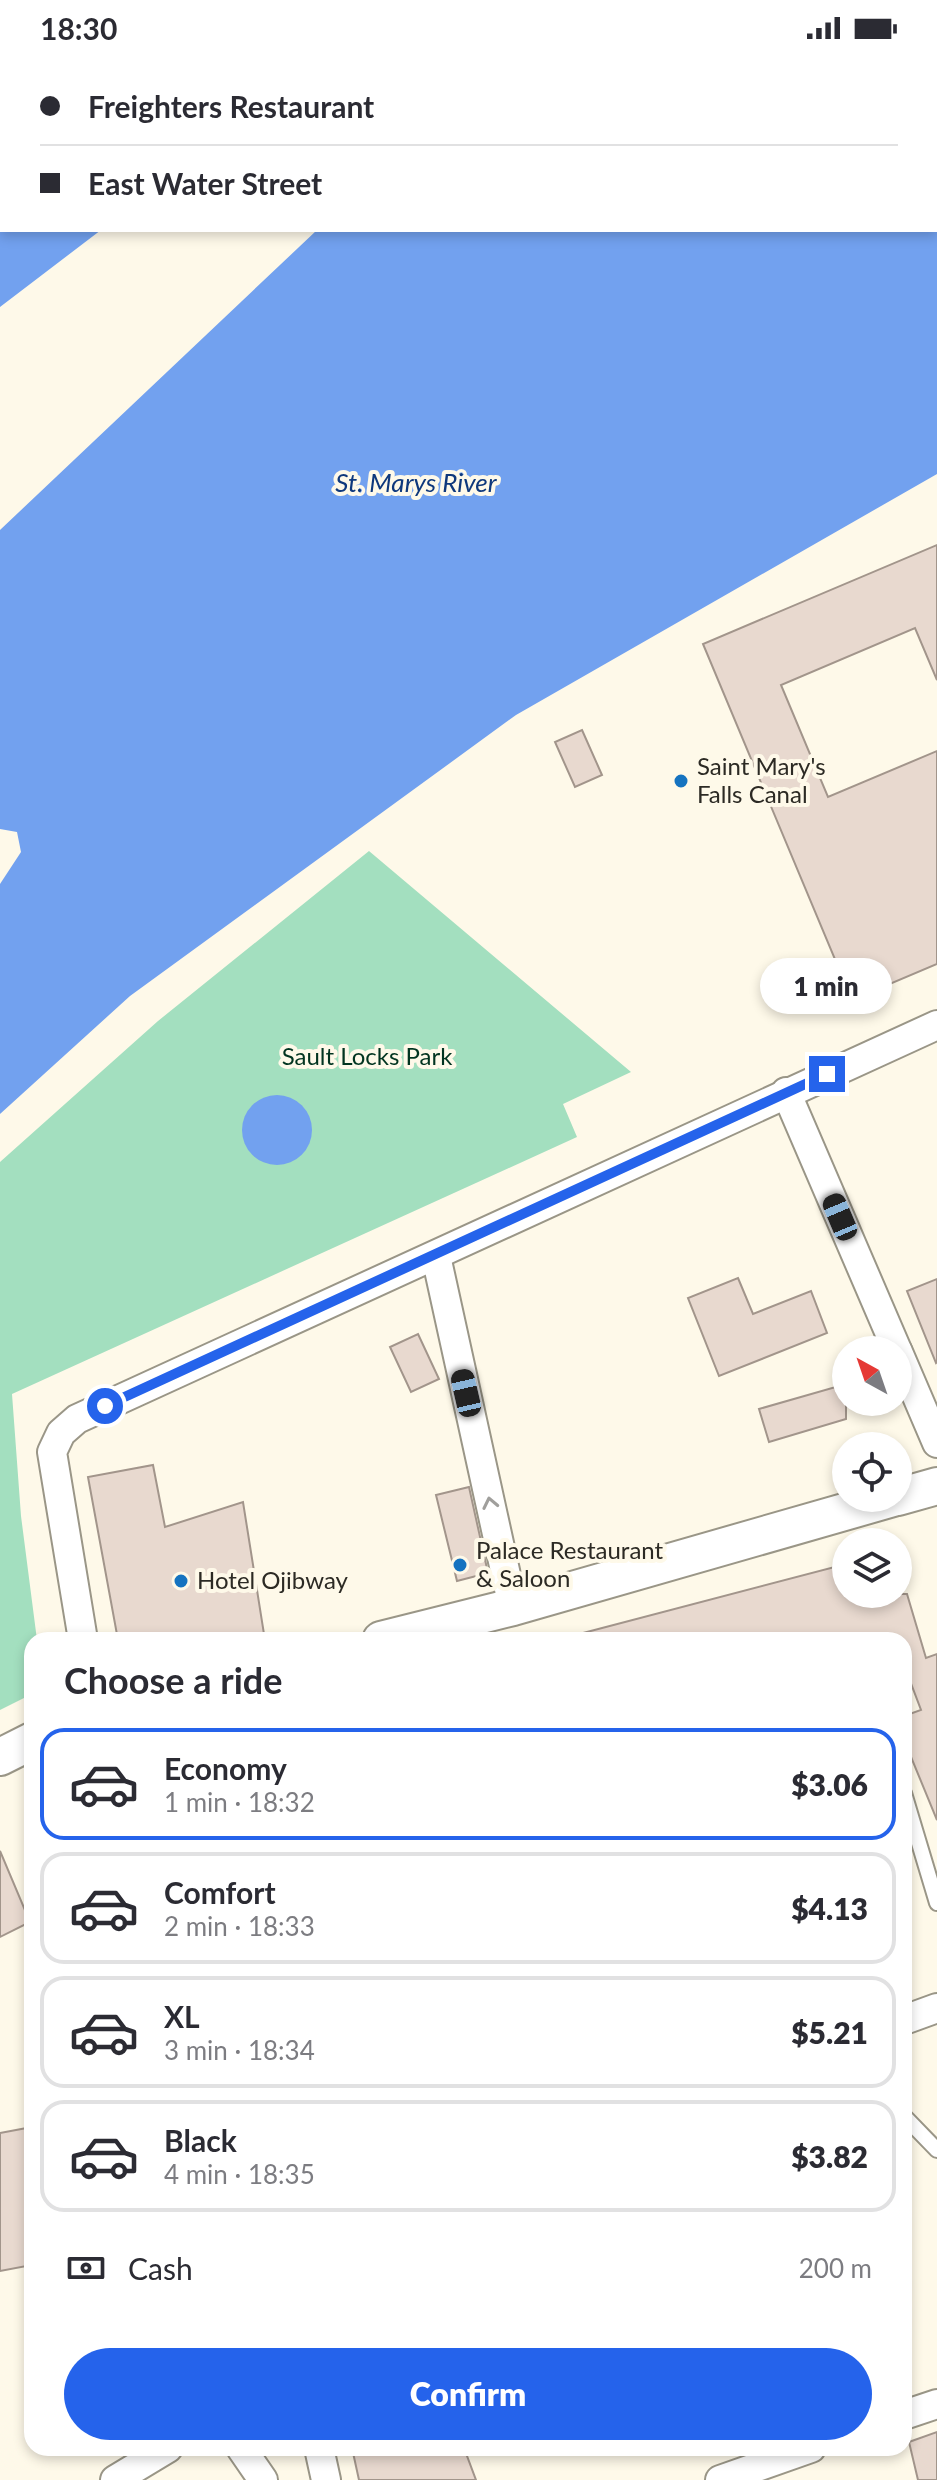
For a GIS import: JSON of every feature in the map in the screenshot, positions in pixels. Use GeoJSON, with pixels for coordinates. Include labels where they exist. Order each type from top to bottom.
{"type":"FeatureCollection","features":[{"type":"Feature","properties":{"kind":"street"},"geometry":{"type":"LineString","coordinates":[[82,1632],[52,1452],[61,1433],[77,1419],[937,1025]]}},
{"type":"Feature","properties":{"kind":"street"},"geometry":{"type":"LineString","coordinates":[[786,1092],[892,1336]]}},
{"type":"Feature","properties":{"kind":"street"},"geometry":{"type":"LineString","coordinates":[[436,1256],[513,1607]]}},
{"type":"Feature","properties":{"kind":"street"},"geometry":{"type":"LineString","coordinates":[[912,1384],[937,1443]]}},
{"type":"Feature","properties":{"kind":"street"},"geometry":{"type":"LineString","coordinates":[[912,1493],[937,1486]]}},
{"type":"Feature","properties":{"kind":"street"},"geometry":{"type":"LineString","coordinates":[[413,1632],[513,1607],[844,1512]]}},
{"type":"Feature","properties":{"kind":"street"},"geometry":{"type":"LineString","coordinates":[[0,1757],[24,1745]]}},
{"type":"Feature","properties":{"kind":"street"},"geometry":{"type":"LineString","coordinates":[[912,2017],[937,2008]]}},
{"type":"Feature","properties":{"kind":"street"},"geometry":{"type":"LineString","coordinates":[[912,2412],[937,2404]]}},
{"type":"Feature","properties":{"kind":"street"},"geometry":{"type":"LineString","coordinates":[[115,2480],[155,2456]]}},
{"type":"Feature","properties":{"kind":"street"},"geometry":{"type":"LineString","coordinates":[[246,2456],[263,2480]]}},
{"type":"Feature","properties":{"kind":"street"},"geometry":{"type":"LineString","coordinates":[[321,2456],[326,2480]]}},
{"type":"Feature","properties":{"kind":"street"},"geometry":{"type":"LineString","coordinates":[[720,2480],[788,2456]]}},
{"type":"Feature","properties":{"kind":"lane"},"geometry":{"type":"LineString","coordinates":[[912,1820],[937,1903]]}},
{"type":"Feature","properties":{"kind":"lane"},"geometry":{"type":"LineString","coordinates":[[912,2124],[937,2150]]}},
{"type":"Feature","properties":{"kind":"green space","name":"Sault Locks Park"},"geometry":{"type":"Polygon","coordinates":[[[369,851],[631,1072],[563,1104],[577,1137],[12,1394],[21,1516],[36,1632],[24,1632],[24,1698],[0,1710],[0,1162],[158,1021],[369,851]]]}},
{"type":"Feature","properties":{"kind":"water"},"geometry":{"type":"Polygon","coordinates":[[[0,232],[98,232],[0,307],[0,232]]]}},
{"type":"Feature","properties":{"kind":"water","name":"St. Marys River"},"geometry":{"type":"Polygon","coordinates":[[[315,232],[937,232],[937,474],[516,715],[130,996],[0,1114],[0,884],[21,852],[17,832],[0,829],[0,530],[315,232]]]}},
{"type":"Feature","properties":{"kind":"water"},"geometry":{"type":"Polygon","coordinates":[[[277,1095],[296,1101],[306,1111],[312,1130],[306,1149],[296,1159],[277,1165],[258,1159],[248,1149],[242,1130],[248,1111],[258,1101],[277,1095]]]}},
{"type":"Feature","properties":{"kind":"building"},"geometry":{"type":"Polygon","coordinates":[[[937,545],[937,680],[915,628],[781,685],[828,797],[937,751],[937,964],[852,1000],[703,644],[937,545]]]}},
{"type":"Feature","properties":{"kind":"building"},"geometry":{"type":"Polygon","coordinates":[[[582,730],[602,775],[575,787],[555,742],[582,730]]]}},
{"type":"Feature","properties":{"kind":"building"},"geometry":{"type":"Polygon","coordinates":[[[738,1278],[753,1314],[811,1291],[827,1333],[719,1376],[688,1298],[738,1278]]]}},
{"type":"Feature","properties":{"kind":"building"},"geometry":{"type":"Polygon","coordinates":[[[937,1279],[937,1362],[936,1363],[907,1291],[937,1279]]]}},
{"type":"Feature","properties":{"kind":"building"},"geometry":{"type":"Polygon","coordinates":[[[418,1334],[439,1379],[411,1392],[390,1347],[418,1334]]]}},
{"type":"Feature","properties":{"kind":"building"},"geometry":{"type":"Polygon","coordinates":[[[832,1388],[832,1416],[846,1416],[846,1419],[769,1442],[759,1409],[832,1388]]]}},
{"type":"Feature","properties":{"kind":"building","name":"Hotel Ojibway"},"geometry":{"type":"Polygon","coordinates":[[[153,1465],[165,1527],[243,1502],[264,1632],[117,1632],[88,1477],[153,1465]]]}},
{"type":"Feature","properties":{"kind":"building"},"geometry":{"type":"Polygon","coordinates":[[[469,1487],[488,1573],[457,1581],[436,1495],[469,1487]]]}},
{"type":"Feature","properties":{"kind":"building"},"geometry":{"type":"Polygon","coordinates":[[[832,1568],[832,1608],[911,1608],[926,1658],[937,1654],[937,1820],[912,1759],[912,1713],[921,1710],[912,1686],[912,1632],[587,1632],[832,1568]]]}},
{"type":"Feature","properties":{"kind":"building"},"geometry":{"type":"Polygon","coordinates":[[[0,1851],[24,1908],[24,1925],[0,1937],[0,1851]]]}},
{"type":"Feature","properties":{"kind":"building"},"geometry":{"type":"Polygon","coordinates":[[[24,2128],[24,2266],[0,2271],[0,2133],[24,2128]]]}},
{"type":"Feature","properties":{"kind":"building"},"geometry":{"type":"Polygon","coordinates":[[[937,2432],[937,2480],[918,2480],[912,2441],[937,2432]]]}},
{"type":"Feature","properties":{"kind":"building"},"geometry":{"type":"Polygon","coordinates":[[[354,2456],[467,2456],[476,2480],[359,2480],[354,2456]]]}},
{"type":"Feature","properties":{"kind":"place","name":"Saint Mary's Falls Canal"},"geometry":{"type":"Point","coordinates":[681,781]}},
{"type":"Feature","properties":{"kind":"place","name":"Palace Restaurant & Saloon"},"geometry":{"type":"Point","coordinates":[460,1565]}},
{"type":"Feature","properties":{"kind":"place","name":"Hotel Ojibway"},"geometry":{"type":"Point","coordinates":[181,1581]}},
{"type":"Feature","properties":{"kind":"route"},"geometry":{"type":"LineString","coordinates":[[105,1406],[827,1074]]}}]}
